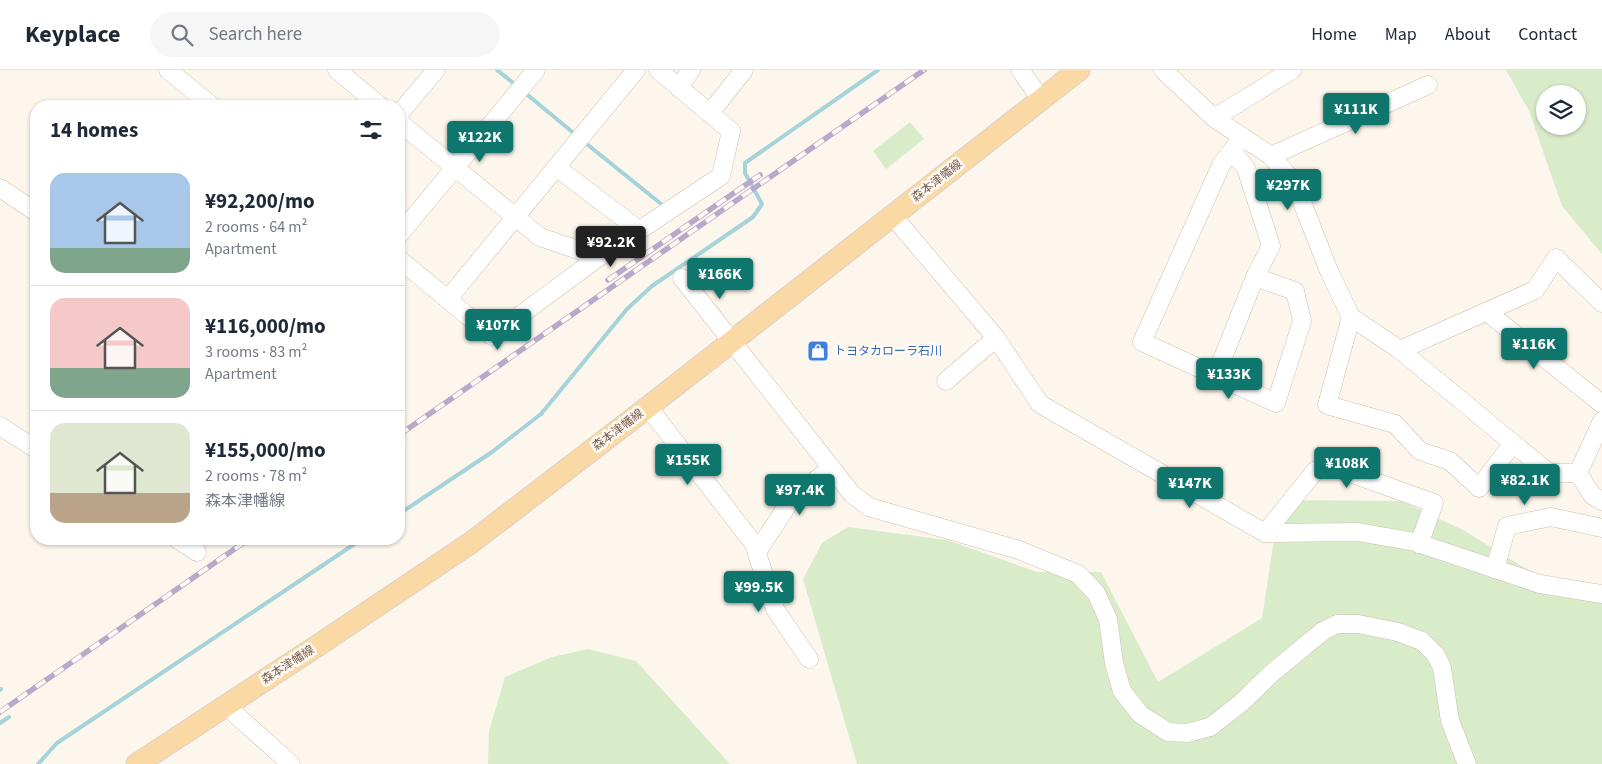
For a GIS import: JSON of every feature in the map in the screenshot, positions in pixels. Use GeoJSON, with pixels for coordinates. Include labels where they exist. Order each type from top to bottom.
{"type":"FeatureCollection","features":[{"type":"Feature","properties":{"kind":"main road","name":"森本津幡線"},"geometry":{"type":"LineString","coordinates":[[137,764],[472,542],[732,342],[1079,70]]}},
{"type":"Feature","properties":{"kind":"street"},"geometry":{"type":"LineString","coordinates":[[168,70],[205,100]]}},
{"type":"Feature","properties":{"kind":"street"},"geometry":{"type":"LineString","coordinates":[[337,70],[373,100]]}},
{"type":"Feature","properties":{"kind":"street"},"geometry":{"type":"LineString","coordinates":[[405,228],[536,70]]}},
{"type":"Feature","properties":{"kind":"street"},"geometry":{"type":"LineString","coordinates":[[448,299],[636,70]]}},
{"type":"Feature","properties":{"kind":"street"},"geometry":{"type":"LineString","coordinates":[[405,264],[492,336],[599,257],[721,176],[731,132],[658,70]]}},
{"type":"Feature","properties":{"kind":"street"},"geometry":{"type":"LineString","coordinates":[[679,86],[691,70]]}},
{"type":"Feature","properties":{"kind":"street"},"geometry":{"type":"LineString","coordinates":[[710,113],[744,70]]}},
{"type":"Feature","properties":{"kind":"street"},"geometry":{"type":"LineString","coordinates":[[1020,70],[1041,99]]}},
{"type":"Feature","properties":{"kind":"street"},"geometry":{"type":"LineString","coordinates":[[1163,70],[1214,118],[1271,156],[1294,182],[1329,271],[1352,316],[1400,350],[1549,473],[1578,473]]}},
{"type":"Feature","properties":{"kind":"street"},"geometry":{"type":"LineString","coordinates":[[1214,118],[1292,70]]}},
{"type":"Feature","properties":{"kind":"street"},"geometry":{"type":"LineString","coordinates":[[405,105],[427,73]]}},
{"type":"Feature","properties":{"kind":"street"},"geometry":{"type":"LineString","coordinates":[[1271,156],[1428,85]]}},
{"type":"Feature","properties":{"kind":"street"},"geometry":{"type":"LineString","coordinates":[[405,127],[540,237],[599,257]]}},
{"type":"Feature","properties":{"kind":"street"},"geometry":{"type":"LineString","coordinates":[[1243,137],[1222,163],[1142,342],[1276,403],[1302,321],[1295,292],[1255,277]]}},
{"type":"Feature","properties":{"kind":"street"},"geometry":{"type":"LineString","coordinates":[[1216,375],[1255,277],[1271,246],[1246,168],[1232,152]]}},
{"type":"Feature","properties":{"kind":"street"},"geometry":{"type":"LineString","coordinates":[[556,167],[638,230]]}},
{"type":"Feature","properties":{"kind":"street"},"geometry":{"type":"LineString","coordinates":[[0,188],[30,208]]}},
{"type":"Feature","properties":{"kind":"street"},"geometry":{"type":"LineString","coordinates":[[892,216],[996,338],[1040,404],[1265,533],[1358,532],[1419,544],[1540,584],[1602,594]]}},
{"type":"Feature","properties":{"kind":"street"},"geometry":{"type":"LineString","coordinates":[[1400,350],[1535,290],[1556,258],[1602,303]]}},
{"type":"Feature","properties":{"kind":"street"},"geometry":{"type":"LineString","coordinates":[[682,278],[852,494],[869,507],[1019,550],[1078,574],[1096,593],[1108,619],[1114,663],[1122,691],[1140,714],[1168,732],[1187,733],[1210,728],[1323,631],[1337,624],[1358,624],[1398,632],[1422,641],[1436,655],[1442,668],[1450,721],[1466,764]]}},
{"type":"Feature","properties":{"kind":"street"},"geometry":{"type":"LineString","coordinates":[[1487,312],[1602,404]]}},
{"type":"Feature","properties":{"kind":"street"},"geometry":{"type":"LineString","coordinates":[[1352,316],[1327,405],[1395,424],[1420,451],[1450,461],[1478,488],[1513,443]]}},
{"type":"Feature","properties":{"kind":"street"},"geometry":{"type":"LineString","coordinates":[[946,381],[996,338]]}},
{"type":"Feature","properties":{"kind":"street"},"geometry":{"type":"LineString","coordinates":[[648,407],[754,544],[775,609],[809,659]]}},
{"type":"Feature","properties":{"kind":"street"},"geometry":{"type":"LineString","coordinates":[[1578,473],[1602,421]]}},
{"type":"Feature","properties":{"kind":"street"},"geometry":{"type":"LineString","coordinates":[[0,426],[30,445]]}},
{"type":"Feature","properties":{"kind":"street"},"geometry":{"type":"LineString","coordinates":[[1265,533],[1316,470],[1333,466],[1434,503],[1419,544]]}},
{"type":"Feature","properties":{"kind":"street"},"geometry":{"type":"LineString","coordinates":[[757,552],[791,500],[831,468]]}},
{"type":"Feature","properties":{"kind":"street"},"geometry":{"type":"LineString","coordinates":[[1578,473],[1592,495],[1602,501]]}},
{"type":"Feature","properties":{"kind":"street"},"geometry":{"type":"LineString","coordinates":[[1495,569],[1507,526],[1551,516],[1602,528]]}},
{"type":"Feature","properties":{"kind":"street"},"geometry":{"type":"LineString","coordinates":[[186,545],[197,552]]}},
{"type":"Feature","properties":{"kind":"street"},"geometry":{"type":"LineString","coordinates":[[229,704],[236,714],[291,764]]}},
{"type":"Feature","properties":{"kind":"green space"},"geometry":{"type":"Polygon","coordinates":[[[1506,70],[1602,70],[1602,254],[1562,206],[1537,135],[1586,135],[1586,85],[1536,85],[1536,131],[1529,111],[1506,70]]]}},
{"type":"Feature","properties":{"kind":"green space"},"geometry":{"type":"Polygon","coordinates":[[[910,122],[924,139],[886,169],[873,151],[910,122]]]}},
{"type":"Feature","properties":{"kind":"green space"},"geometry":{"type":"Polygon","coordinates":[[[1280,500],[1402,501],[1465,531],[1533,573],[1602,600],[1602,764],[857,764],[803,579],[822,543],[848,527],[947,540],[1037,572],[1101,572],[1158,682],[1262,618],[1280,500]]]}},
{"type":"Feature","properties":{"kind":"green space"},"geometry":{"type":"Polygon","coordinates":[[[588,649],[636,661],[730,764],[488,764],[489,731],[505,677],[552,657],[588,649]]]}},
{"type":"Feature","properties":{"kind":"waterway"},"geometry":{"type":"LineString","coordinates":[[497,70],[517,86]]}},
{"type":"Feature","properties":{"kind":"waterway"},"geometry":{"type":"LineString","coordinates":[[405,510],[492,452],[541,414],[627,309],[652,286],[753,217],[762,204],[745,173],[745,163],[878,70]]}},
{"type":"Feature","properties":{"kind":"waterway"},"geometry":{"type":"LineString","coordinates":[[524,92],[576,135]]}},
{"type":"Feature","properties":{"kind":"waterway"},"geometry":{"type":"LineString","coordinates":[[583,141],[665,207]]}},
{"type":"Feature","properties":{"kind":"waterway"},"geometry":{"type":"LineString","coordinates":[[38,764],[57,743],[353,545]]}},
{"type":"Feature","properties":{"kind":"waterway"},"geometry":{"type":"LineString","coordinates":[[0,723],[9,717]]}},
{"type":"Feature","properties":{"kind":"railway"},"geometry":{"type":"LineString","coordinates":[[405,431],[924,70]]}},
{"type":"Feature","properties":{"kind":"railway"},"geometry":{"type":"LineString","coordinates":[[608,280],[760,175]]}},
{"type":"Feature","properties":{"kind":"railway"},"geometry":{"type":"LineString","coordinates":[[0,712],[240,545]]}},
{"type":"Feature","properties":{"kind":"place","name":"トヨタカローラ石川"},"geometry":{"type":"Point","coordinates":[818,351]}}]}
